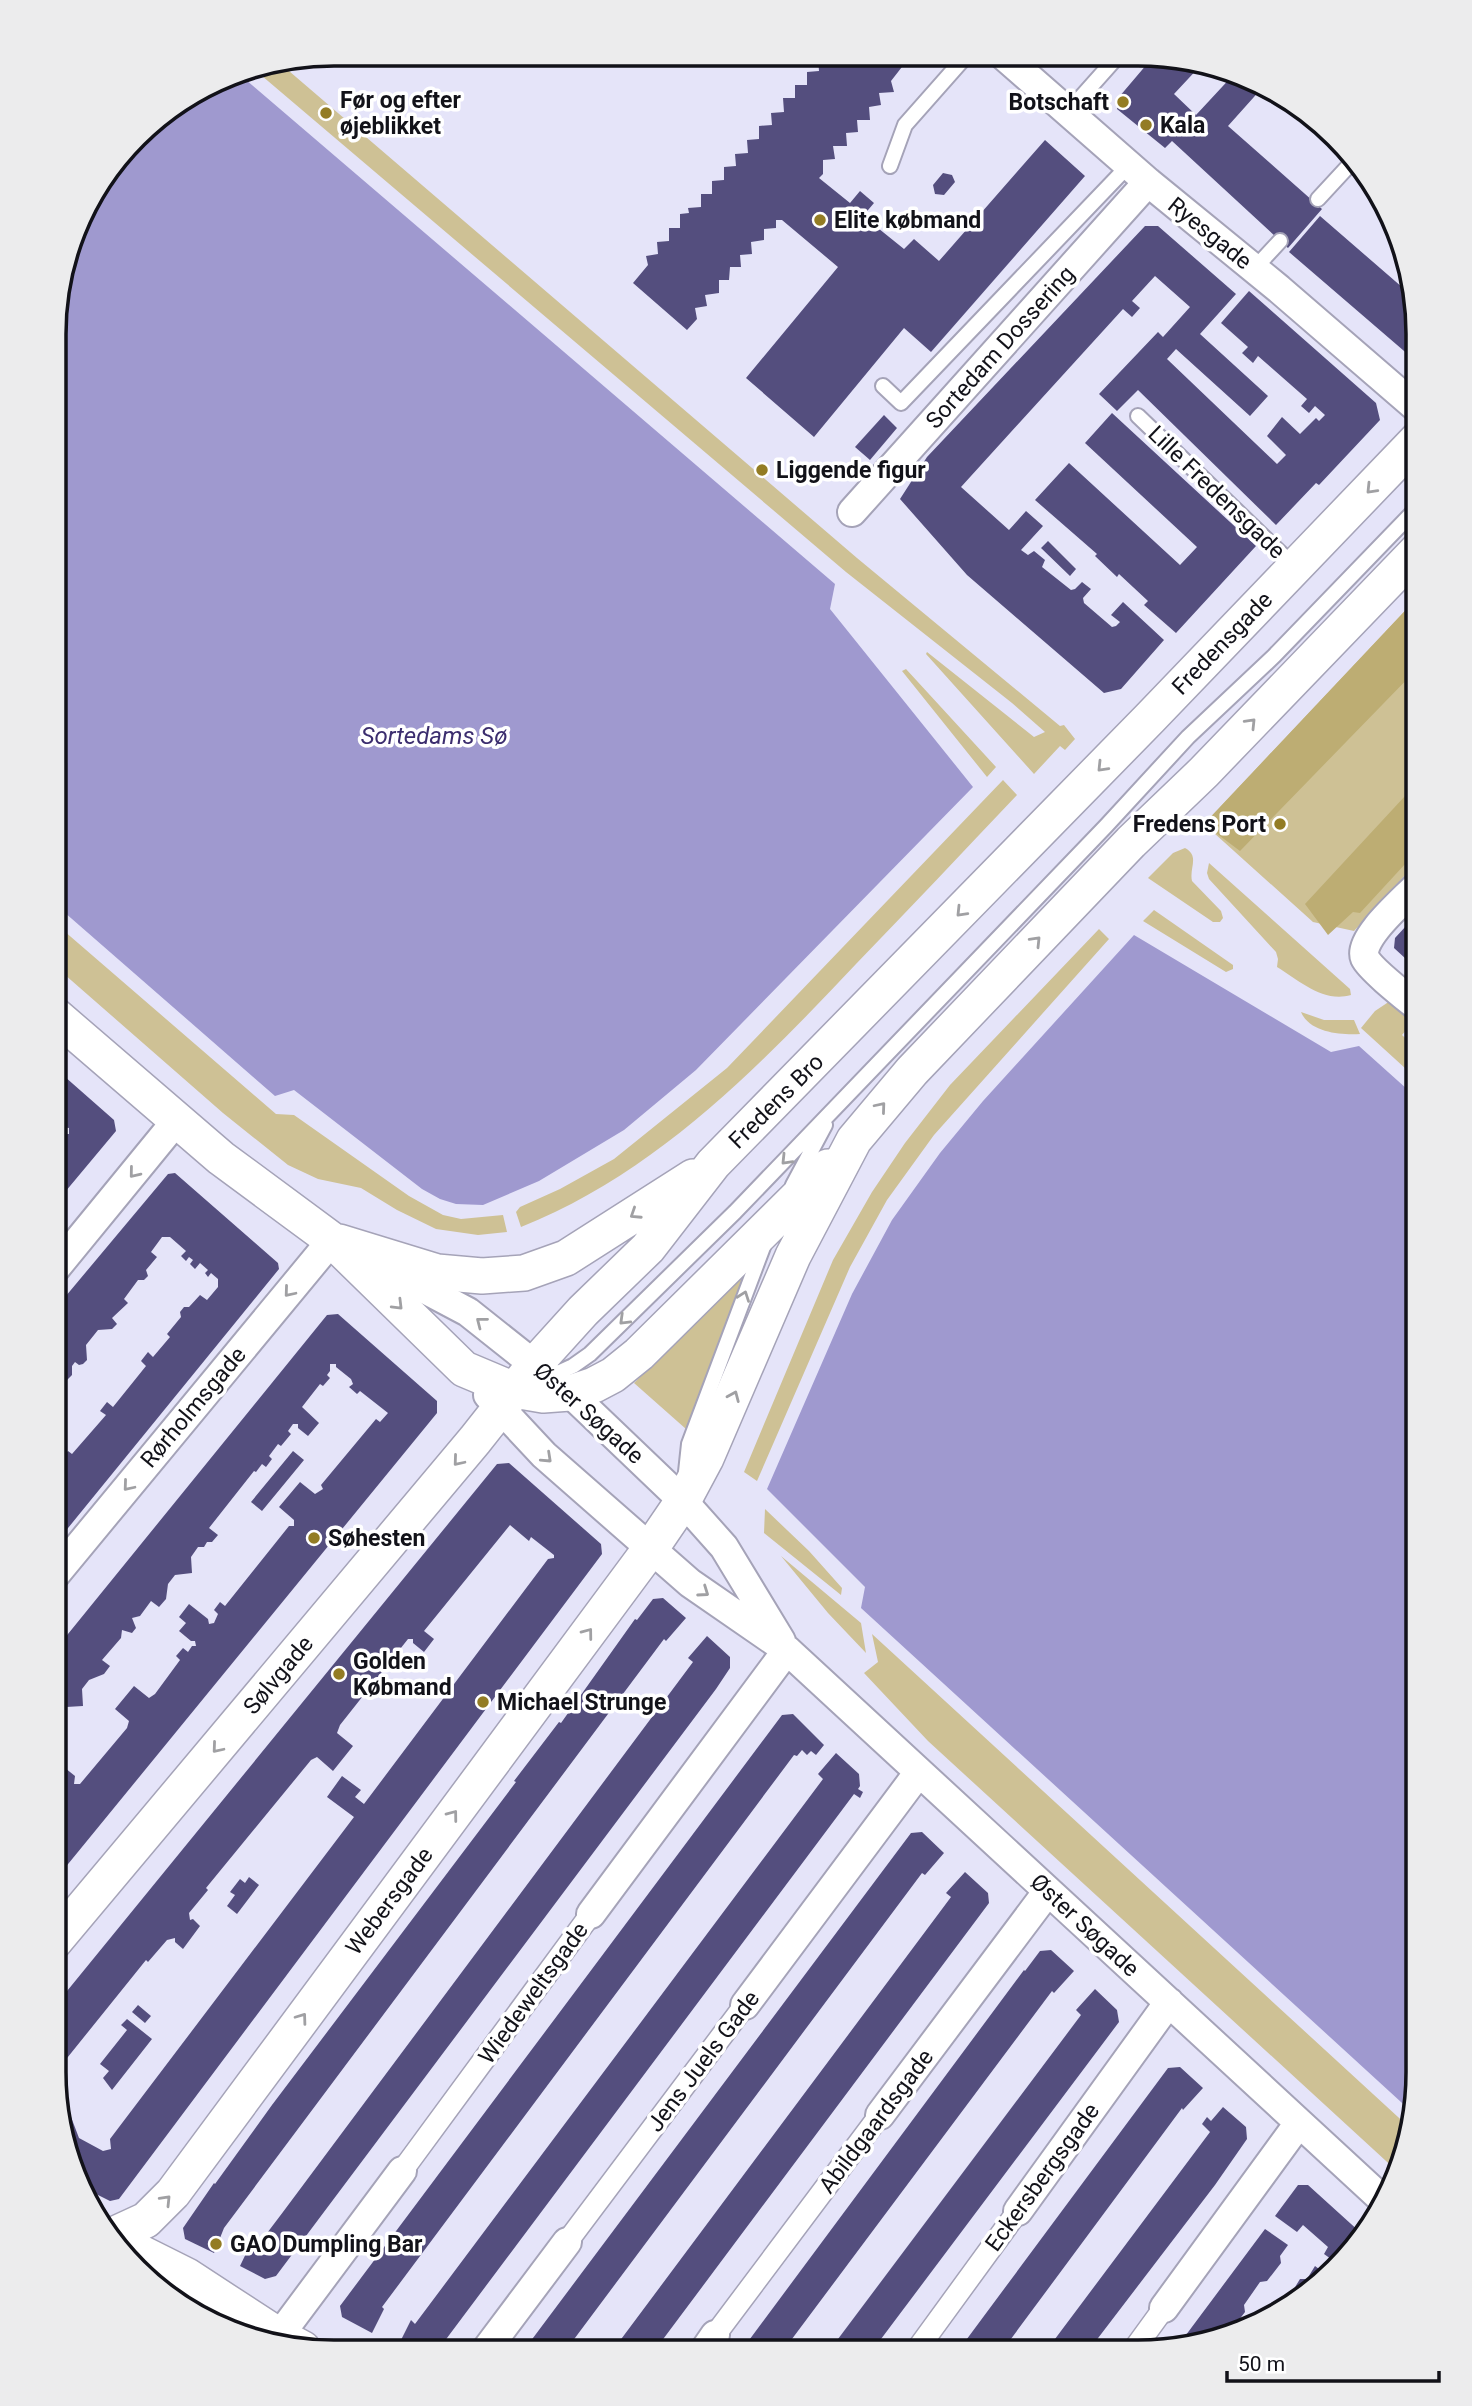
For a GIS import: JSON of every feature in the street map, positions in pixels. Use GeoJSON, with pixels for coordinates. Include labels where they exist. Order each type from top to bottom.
{"type":"FeatureCollection","features":[{"type":"Feature","properties":{"kind":"street","name":"Ryesgade"},"geometry":{"type":"LineString","coordinates":[[1017,67],[1406,399]]}},
{"type":"Feature","properties":{"kind":"street","name":"Sortedam Dossering"},"geometry":{"type":"LineString","coordinates":[[852,512],[1138,173]]}},
{"type":"Feature","properties":{"kind":"street","name":"Fredensgade"},"geometry":{"type":"LineString","coordinates":[[1026,846],[1406,452]]}},
{"type":"Feature","properties":{"kind":"street"},"geometry":{"type":"LineString","coordinates":[[534,1386],[594,1385],[613,1376],[639,1354],[854,1140],[912,1071],[1131,842],[1406,562]]}},
{"type":"Feature","properties":{"kind":"street","name":"Fredens Bro"},"geometry":{"type":"LineString","coordinates":[[534,1386],[583,1311],[648,1248],[713,1164],[1026,846]]}},
{"type":"Feature","properties":{"kind":"street"},"geometry":{"type":"LineString","coordinates":[[1406,898],[1368,938],[1363,950],[1366,961],[1406,996]]}},
{"type":"Feature","properties":{"kind":"street","name":"Øster Søgade"},"geometry":{"type":"LineString","coordinates":[[66,1025],[260,1189],[332,1240],[468,1312],[534,1386],[683,1501],[724,1547],[787,1650]]}},
{"type":"Feature","properties":{"kind":"street"},"geometry":{"type":"LineString","coordinates":[[66,1256],[177,1120]]}},
{"type":"Feature","properties":{"kind":"street"},"geometry":{"type":"LineString","coordinates":[[683,1501],[719,1433],[793,1256],[854,1140]]}},
{"type":"Feature","properties":{"kind":"street"},"geometry":{"type":"LineString","coordinates":[[332,1240],[437,1272],[482,1276],[524,1273],[566,1258],[713,1164]]}},
{"type":"Feature","properties":{"kind":"street","name":"Øster Søgade"},"geometry":{"type":"LineString","coordinates":[[332,1240],[464,1369],[534,1386]]}},
{"type":"Feature","properties":{"kind":"street","name":"Rørholmsgade"},"geometry":{"type":"LineString","coordinates":[[66,1562],[332,1240]]}},
{"type":"Feature","properties":{"kind":"street","name":"Øster Søgade"},"geometry":{"type":"LineString","coordinates":[[534,1386],[544,1455],[690,1583],[787,1650],[1376,2194]]}},
{"type":"Feature","properties":{"kind":"street","name":"Sølvgade"},"geometry":{"type":"LineString","coordinates":[[66,1928],[534,1386]]}},
{"type":"Feature","properties":{"kind":"street","name":"Webersgade"},"geometry":{"type":"LineString","coordinates":[[120,2232],[146,2220],[173,2193],[652,1548],[683,1501]]}},
{"type":"Feature","properties":{"kind":"street","name":"Wiedeweltsgade"},"geometry":{"type":"LineString","coordinates":[[295,2336],[402,2171],[787,1650]]}},
{"type":"Feature","properties":{"kind":"street","name":"Jens Juels Gade"},"geometry":{"type":"LineString","coordinates":[[494,2340],[919,1772]]}},
{"type":"Feature","properties":{"kind":"street","name":"Abildgaardsgade"},"geometry":{"type":"LineString","coordinates":[[711,2340],[1048,1891]]}},
{"type":"Feature","properties":{"kind":"street","name":"Eckersbergsgade"},"geometry":{"type":"LineString","coordinates":[[924,2340],[1169,2003]]}},
{"type":"Feature","properties":{"kind":"street"},"geometry":{"type":"LineString","coordinates":[[1141,2340],[1299,2123]]}},
{"type":"Feature","properties":{"kind":"street"},"geometry":{"type":"LineString","coordinates":[[134,2249],[187,2276],[274,2332]]}},
{"type":"Feature","properties":{"kind":"lane"},"geometry":{"type":"LineString","coordinates":[[890,166],[905,125],[956,67]]}},
{"type":"Feature","properties":{"kind":"lane"},"geometry":{"type":"LineString","coordinates":[[1068,112],[1108,67]]}},
{"type":"Feature","properties":{"kind":"lane"},"geometry":{"type":"LineString","coordinates":[[1318,199],[1347,168]]}},
{"type":"Feature","properties":{"kind":"lane"},"geometry":{"type":"LineString","coordinates":[[883,386],[901,403],[1138,173]]}},
{"type":"Feature","properties":{"kind":"lane"},"geometry":{"type":"LineString","coordinates":[[1254,269],[1280,241]]}},
{"type":"Feature","properties":{"kind":"lane","name":"Lille Fredensgade"},"geometry":{"type":"LineString","coordinates":[[1138,416],[1296,568]]}},
{"type":"Feature","properties":{"kind":"lane"},"geometry":{"type":"LineString","coordinates":[[534,1386],[590,1354],[735,1212],[1096,836],[1169,756],[1274,656],[1406,519]]}},
{"type":"Feature","properties":{"kind":"lane"},"geometry":{"type":"LineString","coordinates":[[683,1501],[689,1444],[762,1249],[833,1110]]}},
{"type":"Feature","properties":{"kind":"shaded area"},"geometry":{"type":"Polygon","coordinates":[[[289,71],[857,558],[1060,726],[1064,725],[1075,739],[1065,750],[1060,746],[1034,774],[927,652],[1034,737],[1045,732],[846,572],[263,77],[289,71]]]}},
{"type":"Feature","properties":{"kind":"shaded area"},"geometry":{"type":"Polygon","coordinates":[[[1406,610],[1406,874],[1354,931],[1313,922],[1204,824],[1406,610]]]}},
{"type":"Feature","properties":{"kind":"shaded area"},"geometry":{"type":"Polygon","coordinates":[[[1406,610],[1406,680],[1240,851],[1204,824],[1406,610]]]}},
{"type":"Feature","properties":{"kind":"shaded area"},"geometry":{"type":"Polygon","coordinates":[[[906,669],[996,767],[987,777],[902,671],[906,669]]]}},
{"type":"Feature","properties":{"kind":"shaded area"},"geometry":{"type":"Polygon","coordinates":[[[1003,780],[1017,795],[743,1079],[660,1148],[616,1178],[570,1205],[521,1227],[516,1212],[520,1207],[560,1189],[614,1159],[727,1068],[1003,780]]]}},
{"type":"Feature","properties":{"kind":"shaded area"},"geometry":{"type":"Polygon","coordinates":[[[1406,795],[1406,863],[1360,913],[1353,912],[1328,935],[1305,904],[1406,795]]]}},
{"type":"Feature","properties":{"kind":"shaded area"},"geometry":{"type":"Polygon","coordinates":[[[1185,848],[1193,859],[1192,881],[1221,911],[1223,918],[1220,922],[1213,922],[1148,878],[1173,853],[1185,848]]]}},
{"type":"Feature","properties":{"kind":"shaded area"},"geometry":{"type":"Polygon","coordinates":[[[1209,863],[1350,989],[1351,995],[1341,997],[1321,993],[1277,967],[1276,952],[1209,879],[1209,863]]]}},
{"type":"Feature","properties":{"kind":"shaded area"},"geometry":{"type":"Polygon","coordinates":[[[1154,910],[1233,965],[1233,969],[1226,972],[1143,921],[1154,910]]]}},
{"type":"Feature","properties":{"kind":"shaded area"},"geometry":{"type":"Polygon","coordinates":[[[1099,929],[1109,939],[934,1135],[887,1200],[850,1267],[757,1481],[744,1472],[833,1260],[872,1192],[905,1143],[950,1085],[1099,929]]]}},
{"type":"Feature","properties":{"kind":"shaded area"},"geometry":{"type":"Polygon","coordinates":[[[66,933],[276,1114],[294,1115],[409,1196],[443,1215],[461,1219],[503,1215],[507,1232],[478,1235],[436,1229],[361,1188],[318,1179],[288,1165],[223,1113],[66,976],[66,933]]]}},
{"type":"Feature","properties":{"kind":"shaded area"},"geometry":{"type":"Polygon","coordinates":[[[1390,1001],[1406,1016],[1406,1030],[1402,1035],[1406,1039],[1406,1069],[1361,1028],[1375,1011],[1390,1001]]]}},
{"type":"Feature","properties":{"kind":"shaded area"},"geometry":{"type":"Polygon","coordinates":[[[1301,1012],[1324,1020],[1354,1020],[1360,1034],[1327,1031],[1311,1024],[1301,1012]]]}},
{"type":"Feature","properties":{"kind":"shaded area"},"geometry":{"type":"Polygon","coordinates":[[[741,1276],[742,1280],[686,1429],[634,1383],[741,1276]]]}},
{"type":"Feature","properties":{"kind":"shaded area"},"geometry":{"type":"Polygon","coordinates":[[[765,1509],[809,1551],[842,1588],[841,1595],[764,1533],[765,1509]]]}},
{"type":"Feature","properties":{"kind":"shaded area"},"geometry":{"type":"Polygon","coordinates":[[[781,1556],[861,1623],[866,1653],[828,1613],[781,1556]]]}},
{"type":"Feature","properties":{"kind":"shaded area"},"geometry":{"type":"Polygon","coordinates":[[[872,1634],[1401,2120],[1389,2164],[928,1741],[864,1673],[878,1662],[872,1634]]]}},
{"type":"Feature","properties":{"kind":"water","name":"Sortedams Sø"},"geometry":{"type":"Polygon","coordinates":[[[248,81],[835,584],[830,609],[973,787],[696,1070],[624,1130],[539,1181],[483,1205],[456,1204],[440,1199],[422,1189],[294,1090],[275,1096],[66,914],[66,334],[72,282],[81,248],[94,216],[102,200],[133,158],[171,122],[200,102],[248,81]]]}},
{"type":"Feature","properties":{"kind":"water"},"geometry":{"type":"Polygon","coordinates":[[[1134,935],[1331,1052],[1359,1046],[1406,1088],[1406,2072],[1403,2104],[861,1608],[865,1587],[767,1489],[852,1294],[892,1220],[940,1153],[983,1101],[1134,935]]]}},
{"type":"Feature","properties":{"kind":"building"},"geometry":{"type":"Polygon","coordinates":[[[819,67],[902,67],[891,81],[894,92],[879,93],[881,105],[869,107],[870,120],[857,120],[858,132],[846,133],[847,146],[833,146],[835,159],[823,160],[823,174],[819,178],[850,203],[860,191],[874,203],[863,216],[904,249],[914,239],[939,261],[1045,140],[1085,176],[931,352],[904,328],[814,437],[746,378],[838,267],[782,220],[776,220],[776,228],[764,229],[764,240],[751,242],[752,254],[740,255],[741,267],[730,267],[729,280],[719,280],[719,293],[705,295],[707,306],[695,308],[697,319],[687,330],[633,283],[648,265],[646,256],[658,254],[657,242],[669,241],[669,228],[680,228],[680,214],[689,213],[688,208],[701,207],[701,194],[712,194],[712,181],[724,180],[724,167],[736,166],[735,154],[748,153],[747,140],[759,139],[759,126],[772,125],[771,113],[784,112],[783,98],[795,98],[795,85],[807,85],[807,72],[819,71],[819,67]]]}},
{"type":"Feature","properties":{"kind":"building"},"geometry":{"type":"Polygon","coordinates":[[[1144,67],[1194,73],[1174,94],[1196,115],[1227,82],[1256,94],[1228,126],[1322,209],[1288,248],[1172,141],[1165,148],[1117,109],[1119,97],[1144,67]]]}},
{"type":"Feature","properties":{"kind":"building"},"geometry":{"type":"Polygon","coordinates":[[[943,173],[952,175],[955,182],[944,195],[935,194],[933,185],[943,173]]]}},
{"type":"Feature","properties":{"kind":"building"},"geometry":{"type":"Polygon","coordinates":[[[1320,216],[1401,286],[1406,353],[1289,252],[1320,216]]]}},
{"type":"Feature","properties":{"kind":"building"},"geometry":{"type":"Polygon","coordinates":[[[1145,226],[1158,226],[1236,294],[1200,334],[1268,396],[1250,416],[1176,349],[1167,359],[1277,464],[1286,455],[1267,436],[1282,417],[1300,434],[1316,418],[1319,421],[1325,415],[1315,406],[1309,413],[1301,406],[1307,399],[1258,356],[1253,363],[1242,353],[1248,347],[1221,323],[1249,291],[1376,403],[1380,420],[1319,485],[1316,483],[1276,525],[1138,390],[1117,411],[1099,394],[1158,332],[1163,337],[1190,307],[1155,276],[1132,301],[1140,308],[1132,317],[1123,309],[961,487],[1009,530],[1026,511],[1043,526],[1021,550],[1028,555],[1034,551],[1045,560],[1042,567],[1071,590],[1082,582],[1091,589],[1083,598],[1084,603],[1112,627],[1120,622],[1111,615],[1123,602],[1164,640],[1121,689],[1104,693],[967,575],[900,499],[927,457],[1145,226]]]}},
{"type":"Feature","properties":{"kind":"building"},"geometry":{"type":"Polygon","coordinates":[[[1112,413],[1256,546],[1176,633],[1144,605],[1148,601],[1119,574],[1117,577],[1095,556],[1097,554],[1035,500],[1069,463],[1180,565],[1197,547],[1085,443],[1112,413]]]}},
{"type":"Feature","properties":{"kind":"building"},"geometry":{"type":"Polygon","coordinates":[[[884,415],[897,428],[870,460],[855,447],[884,415]]]}},
{"type":"Feature","properties":{"kind":"building"},"geometry":{"type":"Polygon","coordinates":[[[1048,541],[1076,569],[1070,576],[1041,548],[1048,541]]]}},
{"type":"Feature","properties":{"kind":"building"},"geometry":{"type":"Polygon","coordinates":[[[1406,926],[1406,959],[1394,948],[1395,938],[1406,926]]]}},
{"type":"Feature","properties":{"kind":"building"},"geometry":{"type":"Polygon","coordinates":[[[66,1078],[114,1120],[116,1131],[66,1191],[66,1134],[69,1134],[69,1128],[66,1128],[66,1078]]]}},
{"type":"Feature","properties":{"kind":"building"},"geometry":{"type":"Polygon","coordinates":[[[175,1173],[278,1263],[279,1269],[66,1530],[66,1453],[68,1451],[72,1454],[106,1415],[100,1411],[107,1402],[113,1407],[146,1366],[141,1361],[148,1352],[153,1357],[170,1337],[167,1334],[181,1317],[180,1312],[184,1307],[189,1307],[200,1295],[207,1300],[218,1287],[218,1279],[211,1273],[208,1277],[205,1273],[208,1270],[200,1263],[195,1269],[190,1264],[193,1260],[189,1257],[186,1261],[181,1256],[186,1251],[170,1237],[162,1237],[151,1252],[157,1257],[146,1270],[148,1276],[144,1280],[138,1280],[124,1299],[128,1303],[112,1318],[117,1324],[112,1329],[98,1330],[86,1345],[87,1360],[79,1365],[75,1362],[72,1375],[66,1381],[66,1296],[168,1174],[175,1173]]]}},
{"type":"Feature","properties":{"kind":"building"},"geometry":{"type":"Polygon","coordinates":[[[338,1314],[437,1401],[437,1413],[66,1867],[66,1769],[75,1776],[74,1784],[80,1784],[127,1728],[129,1721],[115,1709],[134,1686],[149,1698],[155,1694],[180,1660],[176,1656],[183,1648],[188,1652],[192,1646],[196,1646],[195,1641],[191,1641],[179,1631],[186,1623],[179,1617],[189,1604],[208,1619],[209,1624],[214,1623],[218,1614],[214,1610],[220,1602],[225,1606],[289,1526],[294,1526],[294,1520],[279,1507],[300,1482],[315,1494],[323,1489],[321,1485],[376,1419],[380,1422],[388,1413],[360,1391],[357,1394],[349,1387],[353,1384],[351,1379],[336,1367],[336,1364],[330,1364],[327,1375],[330,1378],[323,1386],[320,1384],[302,1407],[319,1423],[308,1436],[298,1428],[298,1424],[293,1424],[288,1431],[291,1434],[281,1446],[278,1444],[269,1456],[272,1459],[266,1467],[262,1464],[254,1471],[209,1528],[218,1535],[204,1547],[198,1547],[191,1557],[192,1573],[175,1575],[168,1584],[166,1599],[159,1607],[151,1601],[140,1616],[132,1618],[136,1628],[132,1633],[122,1630],[121,1638],[102,1660],[110,1666],[104,1674],[89,1680],[82,1689],[83,1706],[66,1707],[66,1636],[327,1315],[338,1314]]]}},
{"type":"Feature","properties":{"kind":"building"},"geometry":{"type":"Polygon","coordinates":[[[293,1451],[304,1460],[262,1511],[251,1502],[293,1451]]]}},
{"type":"Feature","properties":{"kind":"building"},"geometry":{"type":"Polygon","coordinates":[[[509,1463],[601,1544],[602,1554],[119,2199],[110,2201],[96,2194],[81,2158],[71,2116],[79,2138],[103,2151],[111,2149],[110,2139],[354,1817],[327,1797],[342,1776],[361,1790],[355,1797],[364,1804],[548,1559],[554,1558],[554,1555],[531,1537],[529,1541],[510,1525],[424,1631],[434,1639],[424,1652],[413,1643],[413,1639],[408,1639],[340,1725],[337,1733],[353,1746],[333,1771],[317,1757],[311,1760],[206,1888],[208,1890],[189,1913],[190,1920],[193,1919],[200,1926],[183,1949],[175,1942],[175,1938],[167,1940],[148,1962],[146,1960],[66,2059],[66,1992],[497,1464],[509,1463]]]}},
{"type":"Feature","properties":{"kind":"building"},"geometry":{"type":"Polygon","coordinates":[[[663,1598],[686,1618],[666,1641],[664,1639],[224,2228],[214,2253],[185,2239],[183,2228],[272,2105],[516,1782],[514,1781],[559,1722],[561,1723],[635,1619],[637,1620],[653,1599],[663,1598]]]}},
{"type":"Feature","properties":{"kind":"building"},"geometry":{"type":"Polygon","coordinates":[[[707,1636],[730,1657],[730,1668],[716,1689],[276,2276],[265,2279],[240,2266],[252,2241],[258,2245],[283,2212],[693,1662],[688,1658],[707,1636]]]}},
{"type":"Feature","properties":{"kind":"building"},"geometry":{"type":"Polygon","coordinates":[[[793,1714],[824,1745],[816,1755],[811,1751],[807,1755],[802,1750],[797,1756],[794,1755],[382,2307],[384,2309],[372,2333],[342,2317],[340,2306],[782,1715],[793,1714]]]}},
{"type":"Feature","properties":{"kind":"building"},"geometry":{"type":"Polygon","coordinates":[[[836,1753],[859,1774],[858,1789],[863,1792],[860,1798],[854,1794],[445,2340],[401,2340],[411,2320],[415,2324],[823,1779],[818,1774],[836,1753]]]}},
{"type":"Feature","properties":{"kind":"building"},"geometry":{"type":"Polygon","coordinates":[[[922,1832],[944,1853],[925,1875],[922,1873],[573,2340],[531,2340],[911,1833],[922,1832]]]}},
{"type":"Feature","properties":{"kind":"building"},"geometry":{"type":"Polygon","coordinates":[[[965,1872],[988,1893],[989,1903],[662,2340],[620,2340],[951,1897],[946,1893],[965,1872]]]}},
{"type":"Feature","properties":{"kind":"building"},"geometry":{"type":"Polygon","coordinates":[[[249,1877],[259,1885],[237,1914],[227,1906],[235,1895],[230,1892],[240,1879],[245,1883],[249,1877]]]}},
{"type":"Feature","properties":{"kind":"building"},"geometry":{"type":"Polygon","coordinates":[[[1051,1950],[1074,1971],[1054,1993],[1052,1991],[791,2340],[749,2340],[1024,1970],[1040,1951],[1051,1950]]]}},
{"type":"Feature","properties":{"kind":"building"},"geometry":{"type":"Polygon","coordinates":[[[1095,1989],[1117,2010],[1119,2022],[880,2340],[837,2340],[1081,2015],[1076,2010],[1095,1989]]]}},
{"type":"Feature","properties":{"kind":"building"},"geometry":{"type":"Polygon","coordinates":[[[138,2005],[151,2016],[145,2023],[132,2012],[138,2005]]]}},
{"type":"Feature","properties":{"kind":"building"},"geometry":{"type":"Polygon","coordinates":[[[127,2019],[152,2039],[112,2090],[103,2078],[109,2071],[100,2064],[127,2030],[121,2025],[127,2019]]]}},
{"type":"Feature","properties":{"kind":"building"},"geometry":{"type":"Polygon","coordinates":[[[1180,2067],[1203,2088],[1183,2110],[1182,2108],[1010,2340],[966,2340],[1168,2068],[1180,2067]]]}},
{"type":"Feature","properties":{"kind":"building"},"geometry":{"type":"Polygon","coordinates":[[[1223,2107],[1246,2127],[1247,2139],[1215,2185],[1097,2340],[1054,2340],[1210,2132],[1202,2124],[1207,2117],[1211,2121],[1223,2107]]]}},
{"type":"Feature","properties":{"kind":"building"},"geometry":{"type":"Polygon","coordinates":[[[1298,2185],[1308,2185],[1355,2228],[1330,2258],[1324,2254],[1328,2247],[1303,2225],[1297,2232],[1275,2216],[1298,2185]]]}},
{"type":"Feature","properties":{"kind":"building"},"geometry":{"type":"Polygon","coordinates":[[[1265,2229],[1288,2245],[1280,2256],[1281,2263],[1267,2281],[1260,2282],[1244,2305],[1245,2312],[1240,2319],[1186,2335],[1265,2229]]]}},
{"type":"Feature","properties":{"kind":"building"},"geometry":{"type":"Polygon","coordinates":[[[1315,2266],[1319,2269],[1314,2273],[1307,2279],[1315,2266]]]}},
{"type":"Feature","properties":{"kind":"building"},"geometry":{"type":"Polygon","coordinates":[[[1300,2279],[1307,2279],[1294,2289],[1300,2279]]]}},
{"type":"Feature","properties":{"kind":"place","name":"Botschaft"},"geometry":{"type":"Point","coordinates":[1123,102]}},
{"type":"Feature","properties":{"kind":"place","name":"Før og efter øjeblikket"},"geometry":{"type":"Point","coordinates":[326,113]}},
{"type":"Feature","properties":{"kind":"place","name":"Kala"},"geometry":{"type":"Point","coordinates":[1146,125]}},
{"type":"Feature","properties":{"kind":"place","name":"Elite købmand"},"geometry":{"type":"Point","coordinates":[820,220]}},
{"type":"Feature","properties":{"kind":"place","name":"Liggende figur"},"geometry":{"type":"Point","coordinates":[762,470]}},
{"type":"Feature","properties":{"kind":"place","name":"Fredens Port"},"geometry":{"type":"Point","coordinates":[1280,824]}},
{"type":"Feature","properties":{"kind":"place","name":"Søhesten"},"geometry":{"type":"Point","coordinates":[314,1538]}},
{"type":"Feature","properties":{"kind":"place","name":"Golden Købmand"},"geometry":{"type":"Point","coordinates":[339,1674]}},
{"type":"Feature","properties":{"kind":"place","name":"Michael Strunge"},"geometry":{"type":"Point","coordinates":[483,1702]}},
{"type":"Feature","properties":{"kind":"place","name":"GAO Dumpling Bar"},"geometry":{"type":"Point","coordinates":[216,2244]}}]}
